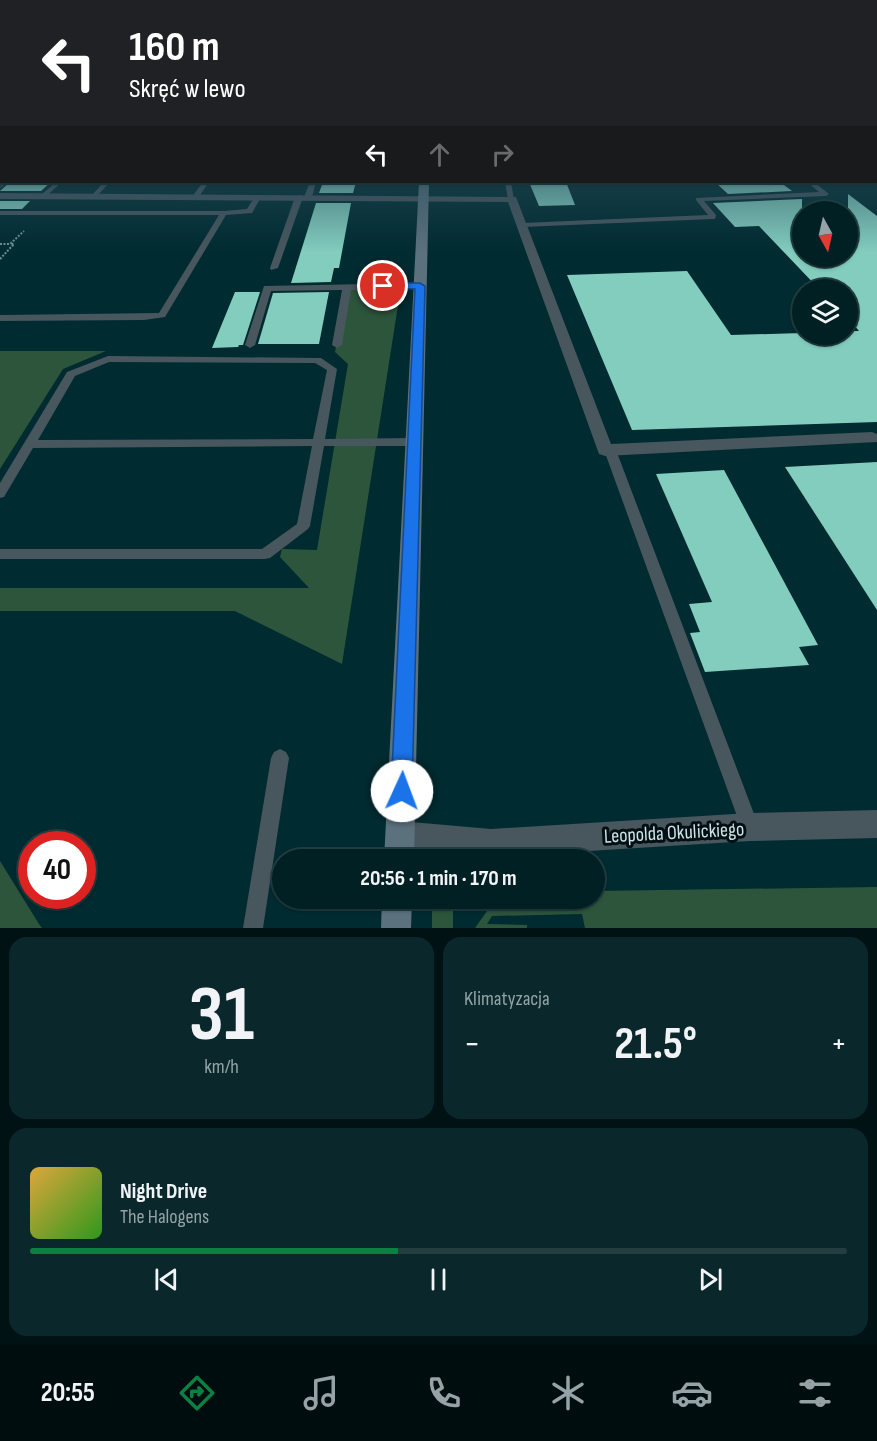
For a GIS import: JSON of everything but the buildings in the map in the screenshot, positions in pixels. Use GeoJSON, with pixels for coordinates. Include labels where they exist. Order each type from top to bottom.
{"type":"FeatureCollection","features":[{"type":"Feature","properties":{"kind":"street"},"geometry":{"type":"LineString","coordinates":[[0,196],[303,197],[424,190],[512,199],[605,450],[872,438]]}},
{"type":"Feature","properties":{"kind":"street"},"geometry":{"type":"LineString","coordinates":[[399,848],[424,190]]}},
{"type":"Feature","properties":{"kind":"street","name":"Leopolda Okulickiego"},"geometry":{"type":"LineString","coordinates":[[399,848],[750,827],[877,824]]}},
{"type":"Feature","properties":{"kind":"street"},"geometry":{"type":"LineString","coordinates":[[396,928],[397,909]]}},
{"type":"Feature","properties":{"kind":"lane"},"geometry":{"type":"LineString","coordinates":[[43,196],[58,183]]}},
{"type":"Feature","properties":{"kind":"lane"},"geometry":{"type":"LineString","coordinates":[[94,196],[106,183]]}},
{"type":"Feature","properties":{"kind":"lane"},"geometry":{"type":"LineString","coordinates":[[196,197],[205,183]]}},
{"type":"Feature","properties":{"kind":"lane"},"geometry":{"type":"LineString","coordinates":[[274,268],[303,197],[312,183]]}},
{"type":"Feature","properties":{"kind":"lane"},"geometry":{"type":"LineString","coordinates":[[508,183],[512,199]]}},
{"type":"Feature","properties":{"kind":"lane"},"geometry":{"type":"LineString","coordinates":[[522,225],[712,217],[712,214],[698,199],[826,194],[811,183]]}},
{"type":"Feature","properties":{"kind":"lane"},"geometry":{"type":"LineString","coordinates":[[0,213],[224,213],[249,211],[257,197]]}},
{"type":"Feature","properties":{"kind":"lane"},"geometry":{"type":"LineString","coordinates":[[0,318],[162,315],[224,213]]}},
{"type":"Feature","properties":{"kind":"lane"},"geometry":{"type":"LineString","coordinates":[[250,345],[267,288],[420,286]]}},
{"type":"Feature","properties":{"kind":"lane"},"geometry":{"type":"LineString","coordinates":[[338,345],[347,287]]}},
{"type":"Feature","properties":{"kind":"lane"},"geometry":{"type":"LineString","coordinates":[[0,494],[71,374],[108,359],[317,360],[332,369],[303,526],[265,554],[0,554]]}},
{"type":"Feature","properties":{"kind":"lane"},"geometry":{"type":"LineString","coordinates":[[30,444],[414,442]]}},
{"type":"Feature","properties":{"kind":"lane"},"geometry":{"type":"LineString","coordinates":[[610,450],[750,827]]}},
{"type":"Feature","properties":{"kind":"lane"},"geometry":{"type":"LineString","coordinates":[[253,928],[280,758]]}},
{"type":"Feature","properties":{"kind":"path"},"geometry":{"type":"LineString","coordinates":[[10,244],[22,233]]}},
{"type":"Feature","properties":{"kind":"path"},"geometry":{"type":"LineString","coordinates":[[0,244],[14,244],[0,259]]}},
{"type":"Feature","properties":{"kind":"green space"},"geometry":{"type":"Polygon","coordinates":[[[401,286],[342,664],[235,611],[0,611],[0,588],[309,588],[280,557],[282,549],[317,550],[348,364],[335,352],[347,287],[401,286]]]}},
{"type":"Feature","properties":{"kind":"green space"},"geometry":{"type":"Polygon","coordinates":[[[0,351],[106,351],[63,369],[0,469],[0,351]]]}},
{"type":"Feature","properties":{"kind":"green space"},"geometry":{"type":"Polygon","coordinates":[[[0,861],[18,890],[18,909],[30,909],[42,928],[0,928],[0,861]]]}},
{"type":"Feature","properties":{"kind":"green space"},"geometry":{"type":"Polygon","coordinates":[[[877,887],[877,928],[585,928],[582,914],[492,916],[487,924],[527,925],[527,928],[475,928],[488,909],[605,909],[605,891],[877,887]]]}},
{"type":"Feature","properties":{"kind":"green space"},"geometry":{"type":"Polygon","coordinates":[[[432,909],[453,909],[453,928],[432,928],[432,909]]]}},
{"type":"Feature","properties":{"kind":"route"},"geometry":{"type":"LineString","coordinates":[[383,286],[420,286],[402,791]]}}]}
